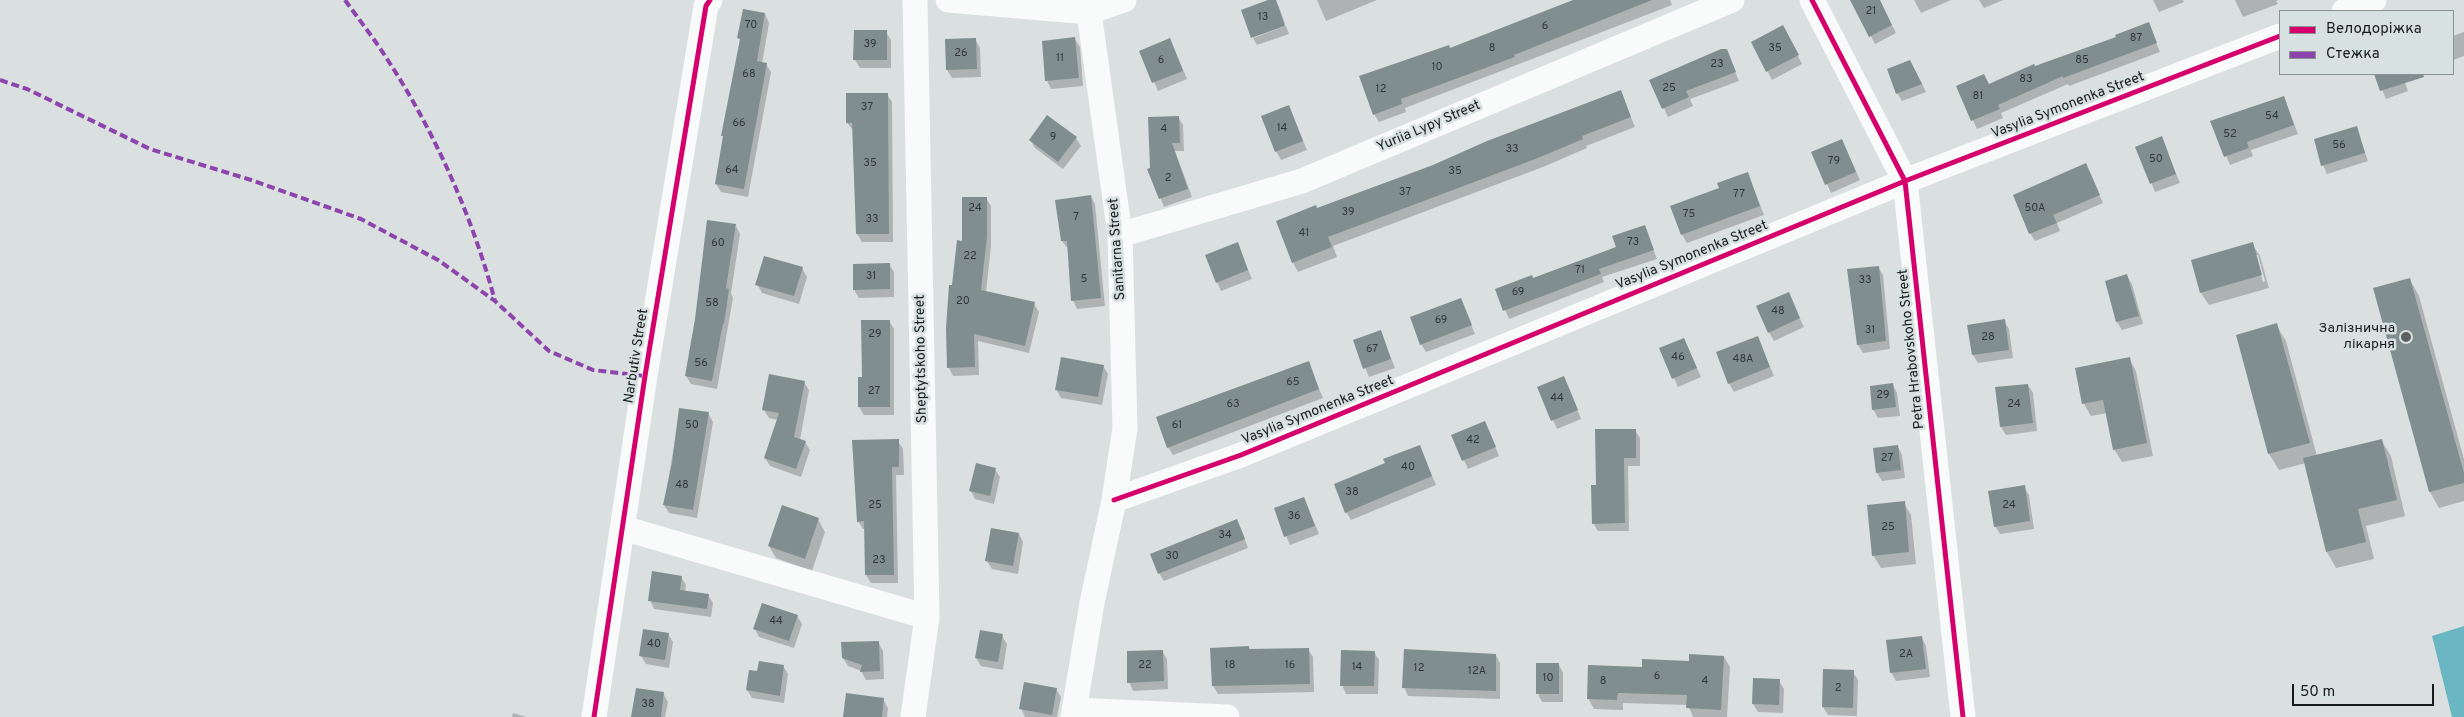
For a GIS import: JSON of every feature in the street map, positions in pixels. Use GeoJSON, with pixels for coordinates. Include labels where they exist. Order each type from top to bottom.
{"type":"FeatureCollection","features":[{"type":"Feature","properties":{"kind":"street","name":"Narbutiv Street"},"geometry":{"type":"LineString","coordinates":[[594,717],[645,376],[706,6],[710,0]]}},
{"type":"Feature","properties":{"kind":"street","name":"Sheptytskoho Street"},"geometry":{"type":"LineString","coordinates":[[913,717],[927,617],[915,0]]}},
{"type":"Feature","properties":{"kind":"street"},"geometry":{"type":"LineString","coordinates":[[948,0],[1086,6],[1124,0]]}},
{"type":"Feature","properties":{"kind":"street","name":"Yuriia Lypy Street"},"geometry":{"type":"LineString","coordinates":[[1120,235],[1302,181],[1732,0]]}},
{"type":"Feature","properties":{"kind":"street","name":"Petra Hrabovskoho Street"},"geometry":{"type":"LineString","coordinates":[[1812,0],[1905,181],[1963,717]]}},
{"type":"Feature","properties":{"kind":"street"},"geometry":{"type":"LineString","coordinates":[[2347,10],[2374,0]]}},
{"type":"Feature","properties":{"kind":"street","name":"Sanitarna Street"},"geometry":{"type":"LineString","coordinates":[[1086,6],[1120,235],[1125,428],[1114,500]]}},
{"type":"Feature","properties":{"kind":"street","name":"Vasylia Symonenka Street"},"geometry":{"type":"LineString","coordinates":[[1114,500],[1241,455],[1905,181],[2279,36]]}},
{"type":"Feature","properties":{"kind":"street"},"geometry":{"type":"LineString","coordinates":[[1114,500],[1092,603],[1074,713],[1227,717]]}},
{"type":"Feature","properties":{"kind":"street"},"geometry":{"type":"LineString","coordinates":[[623,528],[927,617]]}},
{"type":"Feature","properties":{"kind":"water"},"geometry":{"type":"Polygon","coordinates":[[[2464,626],[2464,717],[2452,717],[2432,636],[2464,626]]]}},
{"type":"Feature","properties":{"kind":"building"},"geometry":{"type":"Polygon","coordinates":[[[1268,0],[1276,0],[1285,26],[1251,38],[1241,10],[1268,0]]]}},
{"type":"Feature","properties":{"kind":"building"},"geometry":{"type":"Polygon","coordinates":[[[1573,0],[1652,0],[1514,55],[1515,57],[1401,99],[1402,104],[1373,115],[1359,76],[1449,45],[1450,48],[1573,0]]]}},
{"type":"Feature","properties":{"kind":"building"},"geometry":{"type":"Polygon","coordinates":[[[1850,0],[1880,0],[1892,25],[1869,37],[1850,0]]]}},
{"type":"Feature","properties":{"kind":"building"},"geometry":{"type":"Polygon","coordinates":[[[743,9],[765,13],[757,61],[767,63],[744,189],[715,184],[723,136],[721,136],[740,39],[737,38],[743,9]]]}},
{"type":"Feature","properties":{"kind":"building"},"geometry":{"type":"Polygon","coordinates":[[[2149,22],[2157,43],[2063,78],[2063,76],[1998,105],[2000,109],[1971,121],[1956,86],[1984,74],[1989,84],[2034,64],[2035,66],[2116,37],[2115,35],[2149,22]]]}},
{"type":"Feature","properties":{"kind":"building"},"geometry":{"type":"Polygon","coordinates":[[[1783,25],[1799,55],[1766,72],[1751,42],[1783,25]]]}},
{"type":"Feature","properties":{"kind":"building"},"geometry":{"type":"Polygon","coordinates":[[[854,30],[887,30],[887,60],[853,60],[854,30]]]}},
{"type":"Feature","properties":{"kind":"building"},"geometry":{"type":"Polygon","coordinates":[[[1075,37],[1079,78],[1045,81],[1042,41],[1075,37]]]}},
{"type":"Feature","properties":{"kind":"building"},"geometry":{"type":"Polygon","coordinates":[[[976,38],[977,69],[946,70],[945,39],[976,38]]]}},
{"type":"Feature","properties":{"kind":"building"},"geometry":{"type":"Polygon","coordinates":[[[1170,38],[1183,71],[1152,83],[1139,51],[1170,38]]]}},
{"type":"Feature","properties":{"kind":"building"},"geometry":{"type":"Polygon","coordinates":[[[1721,49],[1727,49],[1736,72],[1686,91],[1689,97],[1662,109],[1649,80],[1721,49]]]}},
{"type":"Feature","properties":{"kind":"building"},"geometry":{"type":"Polygon","coordinates":[[[1910,60],[1922,84],[1896,94],[1887,69],[1910,60]]]}},
{"type":"Feature","properties":{"kind":"building"},"geometry":{"type":"Polygon","coordinates":[[[2374,75],[2423,75],[2424,77],[2380,91],[2374,75]]]}},
{"type":"Feature","properties":{"kind":"building"},"geometry":{"type":"Polygon","coordinates":[[[1621,90],[1631,117],[1582,136],[1583,139],[1538,158],[1328,237],[1332,247],[1292,263],[1276,221],[1316,205],[1317,208],[1433,165],[1487,141],[1621,90]]]}},
{"type":"Feature","properties":{"kind":"building"},"geometry":{"type":"Polygon","coordinates":[[[846,93],[888,93],[889,234],[856,234],[852,123],[846,123],[846,93]]]}},
{"type":"Feature","properties":{"kind":"building"},"geometry":{"type":"Polygon","coordinates":[[[2284,96],[2294,125],[2247,142],[2249,148],[2224,157],[2210,121],[2284,96]]]}},
{"type":"Feature","properties":{"kind":"building"},"geometry":{"type":"Polygon","coordinates":[[[1289,105],[1303,141],[1275,152],[1261,116],[1289,105]]]}},
{"type":"Feature","properties":{"kind":"building"},"geometry":{"type":"Polygon","coordinates":[[[1047,115],[1077,137],[1058,162],[1029,140],[1047,115]]]}},
{"type":"Feature","properties":{"kind":"building"},"geometry":{"type":"Polygon","coordinates":[[[1179,116],[1180,143],[1172,143],[1188,189],[1159,199],[1147,169],[1150,168],[1148,117],[1179,116]]]}},
{"type":"Feature","properties":{"kind":"building"},"geometry":{"type":"Polygon","coordinates":[[[2357,126],[2365,153],[2321,166],[2314,139],[2357,126]]]}},
{"type":"Feature","properties":{"kind":"building"},"geometry":{"type":"Polygon","coordinates":[[[2162,136],[2176,174],[2150,184],[2135,147],[2162,136]]]}},
{"type":"Feature","properties":{"kind":"building"},"geometry":{"type":"Polygon","coordinates":[[[1842,139],[1856,172],[1825,185],[1811,152],[1842,139]]]}},
{"type":"Feature","properties":{"kind":"building"},"geometry":{"type":"Polygon","coordinates":[[[2086,163],[2100,195],[2053,215],[2057,223],[2029,234],[2013,195],[2086,163]]]}},
{"type":"Feature","properties":{"kind":"building"},"geometry":{"type":"Polygon","coordinates":[[[1748,172],[1760,206],[1681,235],[1670,206],[1719,188],[1717,183],[1748,172]]]}},
{"type":"Feature","properties":{"kind":"building"},"geometry":{"type":"Polygon","coordinates":[[[1091,195],[1101,298],[1071,301],[1067,241],[1061,241],[1055,200],[1091,195]]]}},
{"type":"Feature","properties":{"kind":"building"},"geometry":{"type":"Polygon","coordinates":[[[962,197],[987,197],[987,237],[981,290],[1035,302],[1025,346],[974,334],[975,367],[947,368],[946,328],[949,285],[952,285],[957,240],[962,241],[962,197]]]}},
{"type":"Feature","properties":{"kind":"building"},"geometry":{"type":"Polygon","coordinates":[[[707,220],[736,224],[726,288],[729,289],[724,324],[712,381],[685,376],[695,319],[707,220]]]}},
{"type":"Feature","properties":{"kind":"building"},"geometry":{"type":"Polygon","coordinates":[[[1645,225],[1654,250],[1599,269],[1601,274],[1503,311],[1495,289],[1532,275],[1533,278],[1616,247],[1612,236],[1645,225]]]}},
{"type":"Feature","properties":{"kind":"building"},"geometry":{"type":"Polygon","coordinates":[[[1238,242],[1248,270],[1216,283],[1205,255],[1238,242]]]}},
{"type":"Feature","properties":{"kind":"building"},"geometry":{"type":"Polygon","coordinates":[[[2253,242],[2262,275],[2200,293],[2191,260],[2253,242]]]}},
{"type":"Feature","properties":{"kind":"building"},"geometry":{"type":"Polygon","coordinates":[[[764,256],[803,267],[794,296],[755,285],[764,256]]]}},
{"type":"Feature","properties":{"kind":"building"},"geometry":{"type":"Polygon","coordinates":[[[890,263],[890,289],[853,290],[853,264],[890,263]]]}},
{"type":"Feature","properties":{"kind":"building"},"geometry":{"type":"Polygon","coordinates":[[[1879,266],[1886,341],[1857,345],[1847,269],[1879,266]]]}},
{"type":"Feature","properties":{"kind":"building"},"geometry":{"type":"Polygon","coordinates":[[[2127,274],[2139,316],[2116,322],[2105,281],[2127,274]]]}},
{"type":"Feature","properties":{"kind":"building","name":"Залізнична лікарня"},"geometry":{"type":"Polygon","coordinates":[[[2410,278],[2464,473],[2464,483],[2429,492],[2373,288],[2410,278]]]}},
{"type":"Feature","properties":{"kind":"building"},"geometry":{"type":"Polygon","coordinates":[[[1789,292],[1800,318],[1768,333],[1756,306],[1789,292]]]}},
{"type":"Feature","properties":{"kind":"building"},"geometry":{"type":"Polygon","coordinates":[[[1461,298],[1472,325],[1420,345],[1410,317],[1461,298]]]}},
{"type":"Feature","properties":{"kind":"building"},"geometry":{"type":"Polygon","coordinates":[[[2005,319],[2009,350],[1972,355],[1967,325],[2005,319]]]}},
{"type":"Feature","properties":{"kind":"building"},"geometry":{"type":"Polygon","coordinates":[[[861,320],[890,320],[890,407],[858,407],[858,377],[862,377],[861,320]]]}},
{"type":"Feature","properties":{"kind":"building"},"geometry":{"type":"Polygon","coordinates":[[[2277,323],[2310,443],[2268,454],[2236,335],[2277,323]]]}},
{"type":"Feature","properties":{"kind":"building"},"geometry":{"type":"Polygon","coordinates":[[[1381,330],[1391,359],[1363,369],[1353,340],[1381,330]]]}},
{"type":"Feature","properties":{"kind":"building"},"geometry":{"type":"Polygon","coordinates":[[[1758,336],[1770,367],[1728,384],[1716,352],[1758,336]]]}},
{"type":"Feature","properties":{"kind":"building"},"geometry":{"type":"Polygon","coordinates":[[[1684,338],[1697,368],[1672,379],[1659,348],[1684,338]]]}},
{"type":"Feature","properties":{"kind":"building"},"geometry":{"type":"Polygon","coordinates":[[[1061,357],[1104,365],[1098,397],[1055,390],[1061,357]]]}},
{"type":"Feature","properties":{"kind":"building"},"geometry":{"type":"Polygon","coordinates":[[[2130,357],[2147,443],[2113,450],[2103,400],[2082,404],[2075,368],[2130,357]]]}},
{"type":"Feature","properties":{"kind":"building"},"geometry":{"type":"Polygon","coordinates":[[[1309,361],[1319,389],[1167,448],[1156,417],[1309,361]]]}},
{"type":"Feature","properties":{"kind":"building"},"geometry":{"type":"Polygon","coordinates":[[[769,374],[805,381],[794,437],[806,441],[796,469],[764,458],[779,413],[762,410],[769,374]]]}},
{"type":"Feature","properties":{"kind":"building"},"geometry":{"type":"Polygon","coordinates":[[[1564,376],[1578,410],[1551,421],[1537,387],[1564,376]]]}},
{"type":"Feature","properties":{"kind":"building"},"geometry":{"type":"Polygon","coordinates":[[[1893,383],[1896,407],[1872,410],[1870,386],[1893,383]]]}},
{"type":"Feature","properties":{"kind":"building"},"geometry":{"type":"Polygon","coordinates":[[[2028,384],[2033,423],[2000,427],[1995,387],[2028,384]]]}},
{"type":"Feature","properties":{"kind":"building"},"geometry":{"type":"Polygon","coordinates":[[[679,408],[709,412],[693,510],[663,505],[672,463],[679,408]]]}},
{"type":"Feature","properties":{"kind":"building"},"geometry":{"type":"Polygon","coordinates":[[[1485,421],[1496,447],[1462,461],[1451,435],[1485,421]]]}},
{"type":"Feature","properties":{"kind":"building"},"geometry":{"type":"Polygon","coordinates":[[[1595,429],[1636,429],[1636,458],[1624,458],[1625,523],[1592,524],[1591,485],[1596,485],[1595,429]]]}},
{"type":"Feature","properties":{"kind":"building"},"geometry":{"type":"Polygon","coordinates":[[[899,439],[899,467],[892,467],[894,575],[865,575],[864,521],[857,522],[852,440],[899,439]]]}},
{"type":"Feature","properties":{"kind":"building"},"geometry":{"type":"Polygon","coordinates":[[[2382,439],[2397,500],[2358,509],[2366,542],[2326,552],[2303,458],[2382,439]]]}},
{"type":"Feature","properties":{"kind":"building"},"geometry":{"type":"Polygon","coordinates":[[[1420,445],[1432,476],[1345,513],[1334,484],[1385,463],[1383,459],[1420,445]]]}},
{"type":"Feature","properties":{"kind":"building"},"geometry":{"type":"Polygon","coordinates":[[[1898,445],[1901,470],[1876,473],[1873,448],[1898,445]]]}},
{"type":"Feature","properties":{"kind":"building"},"geometry":{"type":"Polygon","coordinates":[[[976,463],[996,468],[990,496],[969,491],[976,463]]]}},
{"type":"Feature","properties":{"kind":"building"},"geometry":{"type":"Polygon","coordinates":[[[2025,485],[2030,521],[1994,527],[1988,491],[2025,485]]]}},
{"type":"Feature","properties":{"kind":"building"},"geometry":{"type":"Polygon","coordinates":[[[1304,497],[1315,526],[1284,537],[1274,508],[1304,497]]]}},
{"type":"Feature","properties":{"kind":"building"},"geometry":{"type":"Polygon","coordinates":[[[1905,501],[1909,552],[1872,556],[1867,505],[1905,501]]]}},
{"type":"Feature","properties":{"kind":"building"},"geometry":{"type":"Polygon","coordinates":[[[782,505],[819,518],[805,559],[768,546],[782,505]]]}},
{"type":"Feature","properties":{"kind":"building"},"geometry":{"type":"Polygon","coordinates":[[[1237,519],[1245,539],[1158,574],[1150,554],[1237,519]]]}},
{"type":"Feature","properties":{"kind":"building"},"geometry":{"type":"Polygon","coordinates":[[[991,528],[1019,533],[1013,566],[985,561],[991,528]]]}},
{"type":"Feature","properties":{"kind":"building"},"geometry":{"type":"Polygon","coordinates":[[[652,571],[682,576],[680,590],[709,594],[707,609],[648,601],[652,571]]]}},
{"type":"Feature","properties":{"kind":"building"},"geometry":{"type":"Polygon","coordinates":[[[762,603],[798,615],[789,641],[753,629],[762,603]]]}},
{"type":"Feature","properties":{"kind":"building"},"geometry":{"type":"Polygon","coordinates":[[[643,629],[669,633],[665,660],[639,656],[643,629]]]}},
{"type":"Feature","properties":{"kind":"building"},"geometry":{"type":"Polygon","coordinates":[[[980,630],[1003,634],[998,662],[975,658],[980,630]]]}},
{"type":"Feature","properties":{"kind":"building"},"geometry":{"type":"Polygon","coordinates":[[[1922,636],[1926,669],[1890,673],[1886,640],[1922,636]]]}},
{"type":"Feature","properties":{"kind":"building"},"geometry":{"type":"Polygon","coordinates":[[[879,641],[880,671],[860,672],[862,665],[842,658],[841,642],[879,641]]]}},
{"type":"Feature","properties":{"kind":"building"},"geometry":{"type":"Polygon","coordinates":[[[1249,646],[1249,649],[1309,648],[1310,684],[1212,686],[1210,648],[1249,646]]]}},
{"type":"Feature","properties":{"kind":"building"},"geometry":{"type":"Polygon","coordinates":[[[1404,649],[1496,654],[1496,691],[1402,688],[1404,649]]]}},
{"type":"Feature","properties":{"kind":"building"},"geometry":{"type":"Polygon","coordinates":[[[1163,650],[1164,681],[1127,683],[1127,651],[1163,650]]]}},
{"type":"Feature","properties":{"kind":"building"},"geometry":{"type":"Polygon","coordinates":[[[1341,650],[1375,651],[1374,686],[1340,686],[1341,650]]]}},
{"type":"Feature","properties":{"kind":"building"},"geometry":{"type":"Polygon","coordinates":[[[1689,654],[1724,656],[1721,710],[1686,708],[1687,695],[1618,693],[1617,700],[1587,699],[1588,665],[1642,667],[1642,659],[1689,661],[1689,654]]]}},
{"type":"Feature","properties":{"kind":"building"},"geometry":{"type":"Polygon","coordinates":[[[759,661],[784,665],[780,696],[746,690],[749,670],[757,671],[759,661]]]}},
{"type":"Feature","properties":{"kind":"building"},"geometry":{"type":"Polygon","coordinates":[[[1536,663],[1559,663],[1559,694],[1536,694],[1536,663]]]}},
{"type":"Feature","properties":{"kind":"building"},"geometry":{"type":"Polygon","coordinates":[[[1823,669],[1854,670],[1853,708],[1822,707],[1823,669]]]}},
{"type":"Feature","properties":{"kind":"building"},"geometry":{"type":"Polygon","coordinates":[[[1753,678],[1780,679],[1779,705],[1752,704],[1753,678]]]}},
{"type":"Feature","properties":{"kind":"building"},"geometry":{"type":"Polygon","coordinates":[[[1024,682],[1057,688],[1052,715],[1019,709],[1024,682]]]}},
{"type":"Feature","properties":{"kind":"building"},"geometry":{"type":"Polygon","coordinates":[[[636,688],[664,692],[661,717],[631,717],[636,688]]]}},
{"type":"Feature","properties":{"kind":"building"},"geometry":{"type":"Polygon","coordinates":[[[846,693],[884,698],[882,717],[843,717],[846,693]]]}},
{"type":"Feature","properties":{"kind":"marked path"},"geometry":{"type":"LineString","coordinates":[[345,0],[389,62],[422,118],[437,148],[476,239],[495,301]]}},
{"type":"Feature","properties":{"kind":"marked path"},"geometry":{"type":"LineString","coordinates":[[0,80],[27,89],[150,149],[251,180],[361,219],[438,260],[495,301],[549,351],[593,370],[645,376]]}},
{"type":"Feature","properties":{"kind":"cycle path"},"geometry":{"type":"LineString","coordinates":[[594,717],[645,376],[706,6],[710,0]]}},
{"type":"Feature","properties":{"kind":"cycle path"},"geometry":{"type":"LineString","coordinates":[[1812,0],[1905,181],[1963,717]]}},
{"type":"Feature","properties":{"kind":"cycle path"},"geometry":{"type":"LineString","coordinates":[[1114,500],[1241,455],[1905,181],[2279,36]]}},
{"type":"Feature","properties":{"kind":"place","name":"Залізнична лікарня"},"geometry":{"type":"Point","coordinates":[2406,337]}}]}
